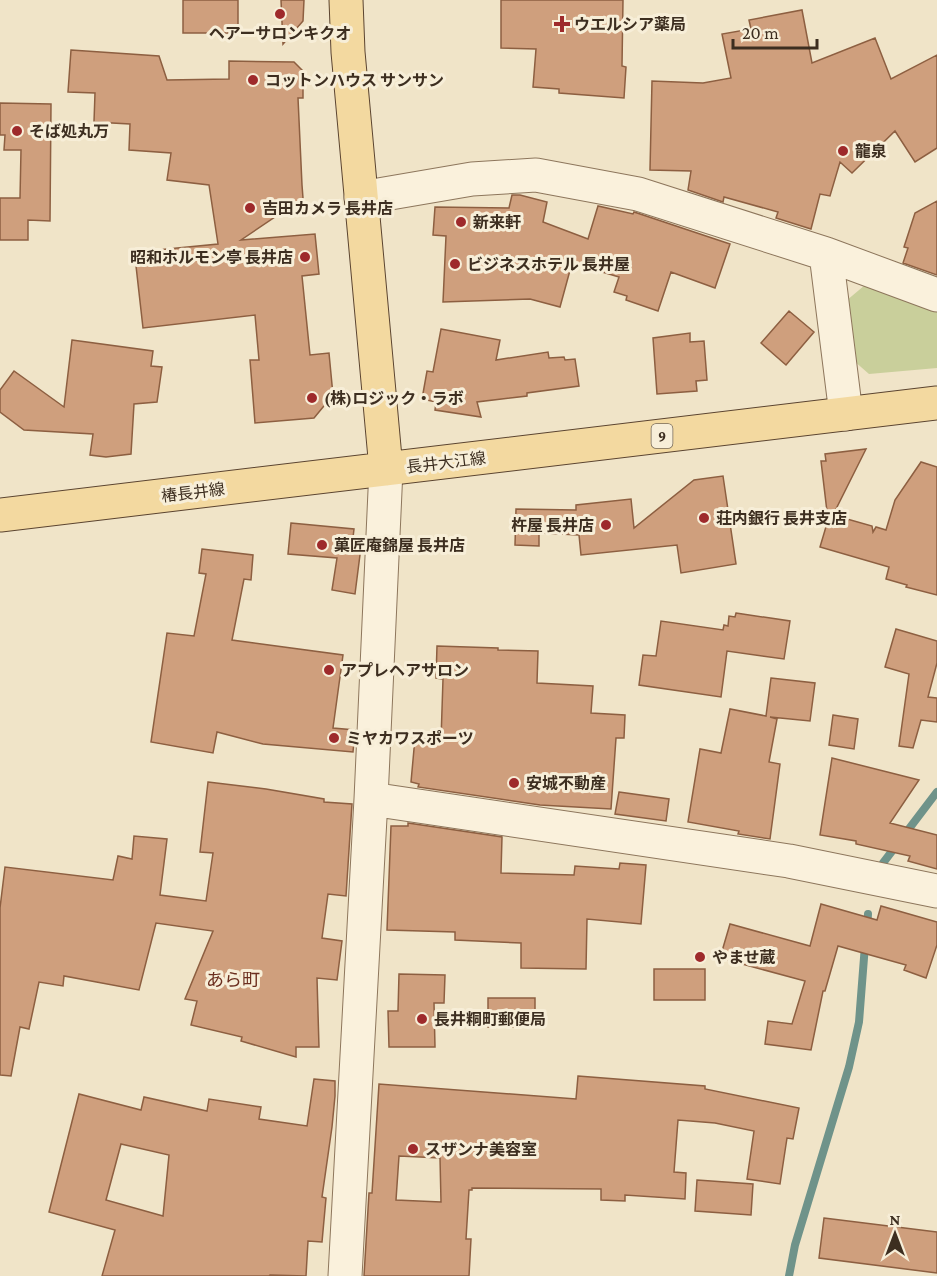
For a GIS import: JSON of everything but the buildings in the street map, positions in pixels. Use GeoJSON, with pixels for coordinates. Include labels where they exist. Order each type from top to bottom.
{"type":"FeatureCollection","features":[{"type":"Feature","properties":{"kind":"main road","name":"長井大江線"},"geometry":{"type":"LineString","coordinates":[[346,0],[348,52],[386,469],[937,404]]}},
{"type":"Feature","properties":{"kind":"main road","name":"椿長井線"},"geometry":{"type":"LineString","coordinates":[[0,516],[386,469]]}},
{"type":"Feature","properties":{"kind":"street"},"geometry":{"type":"LineString","coordinates":[[361,198],[472,179],[536,175],[638,194],[826,254],[937,295]]}},
{"type":"Feature","properties":{"kind":"street"},"geometry":{"type":"LineString","coordinates":[[826,254],[846,414]]}},
{"type":"Feature","properties":{"kind":"street"},"geometry":{"type":"LineString","coordinates":[[345,1276],[386,469]]}},
{"type":"Feature","properties":{"kind":"street"},"geometry":{"type":"LineString","coordinates":[[371,799],[789,861],[937,891]]}},
{"type":"Feature","properties":{"kind":"green space"},"geometry":{"type":"Polygon","coordinates":[[[865,285],[937,309],[937,368],[869,374],[853,360],[846,301],[865,285]]]}},
{"type":"Feature","properties":{"kind":"waterway"},"geometry":{"type":"LineString","coordinates":[[881,873],[883,863],[937,792]]}},
{"type":"Feature","properties":{"kind":"waterway"},"geometry":{"type":"LineString","coordinates":[[867,929],[868,914]]}},
{"type":"Feature","properties":{"kind":"waterway"},"geometry":{"type":"LineString","coordinates":[[789,1276],[795,1245],[849,1067],[859,1022],[865,945]]}},
{"type":"Feature","properties":{"kind":"place","name":"ヘアーサロンキクオ"},"geometry":{"type":"Point","coordinates":[280,14]}},
{"type":"Feature","properties":{"kind":"place","name":"ウエルシア薬局"},"geometry":{"type":"Point","coordinates":[562,24]}},
{"type":"Feature","properties":{"kind":"place","name":"コットンハウス サンサン"},"geometry":{"type":"Point","coordinates":[253,80]}},
{"type":"Feature","properties":{"kind":"place","name":"そば処丸万"},"geometry":{"type":"Point","coordinates":[17,131]}},
{"type":"Feature","properties":{"kind":"place","name":"龍泉"},"geometry":{"type":"Point","coordinates":[843,151]}},
{"type":"Feature","properties":{"kind":"place","name":"吉田カメラ 長井店"},"geometry":{"type":"Point","coordinates":[250,208]}},
{"type":"Feature","properties":{"kind":"place","name":"新来軒"},"geometry":{"type":"Point","coordinates":[461,222]}},
{"type":"Feature","properties":{"kind":"place","name":"昭和ホルモン亭 長井店"},"geometry":{"type":"Point","coordinates":[305,257]}},
{"type":"Feature","properties":{"kind":"place","name":"ビジネスホテル 長井屋"},"geometry":{"type":"Point","coordinates":[455,264]}},
{"type":"Feature","properties":{"kind":"place","name":"(株)ロジック・ラボ"},"geometry":{"type":"Point","coordinates":[312,398]}},
{"type":"Feature","properties":{"kind":"place","name":"荘内銀行 長井支店"},"geometry":{"type":"Point","coordinates":[704,518]}},
{"type":"Feature","properties":{"kind":"place","name":"杵屋 長井店"},"geometry":{"type":"Point","coordinates":[606,525]}},
{"type":"Feature","properties":{"kind":"place","name":"菓匠庵錦屋 長井店"},"geometry":{"type":"Point","coordinates":[322,545]}},
{"type":"Feature","properties":{"kind":"place","name":"アプレヘアサロン"},"geometry":{"type":"Point","coordinates":[329,670]}},
{"type":"Feature","properties":{"kind":"place","name":"ミヤカワスポーツ"},"geometry":{"type":"Point","coordinates":[334,738]}},
{"type":"Feature","properties":{"kind":"place","name":"安城不動産"},"geometry":{"type":"Point","coordinates":[514,783]}},
{"type":"Feature","properties":{"kind":"place","name":"やませ蔵"},"geometry":{"type":"Point","coordinates":[700,957]}},
{"type":"Feature","properties":{"kind":"place","name":"長井粡町郵便局"},"geometry":{"type":"Point","coordinates":[422,1019]}},
{"type":"Feature","properties":{"kind":"place","name":"スザンナ美容室"},"geometry":{"type":"Point","coordinates":[413,1149]}},
{"type":"Feature","properties":{"kind":"district","name":"あら町"},"geometry":{"type":"Point","coordinates":[233,980]}}]}
